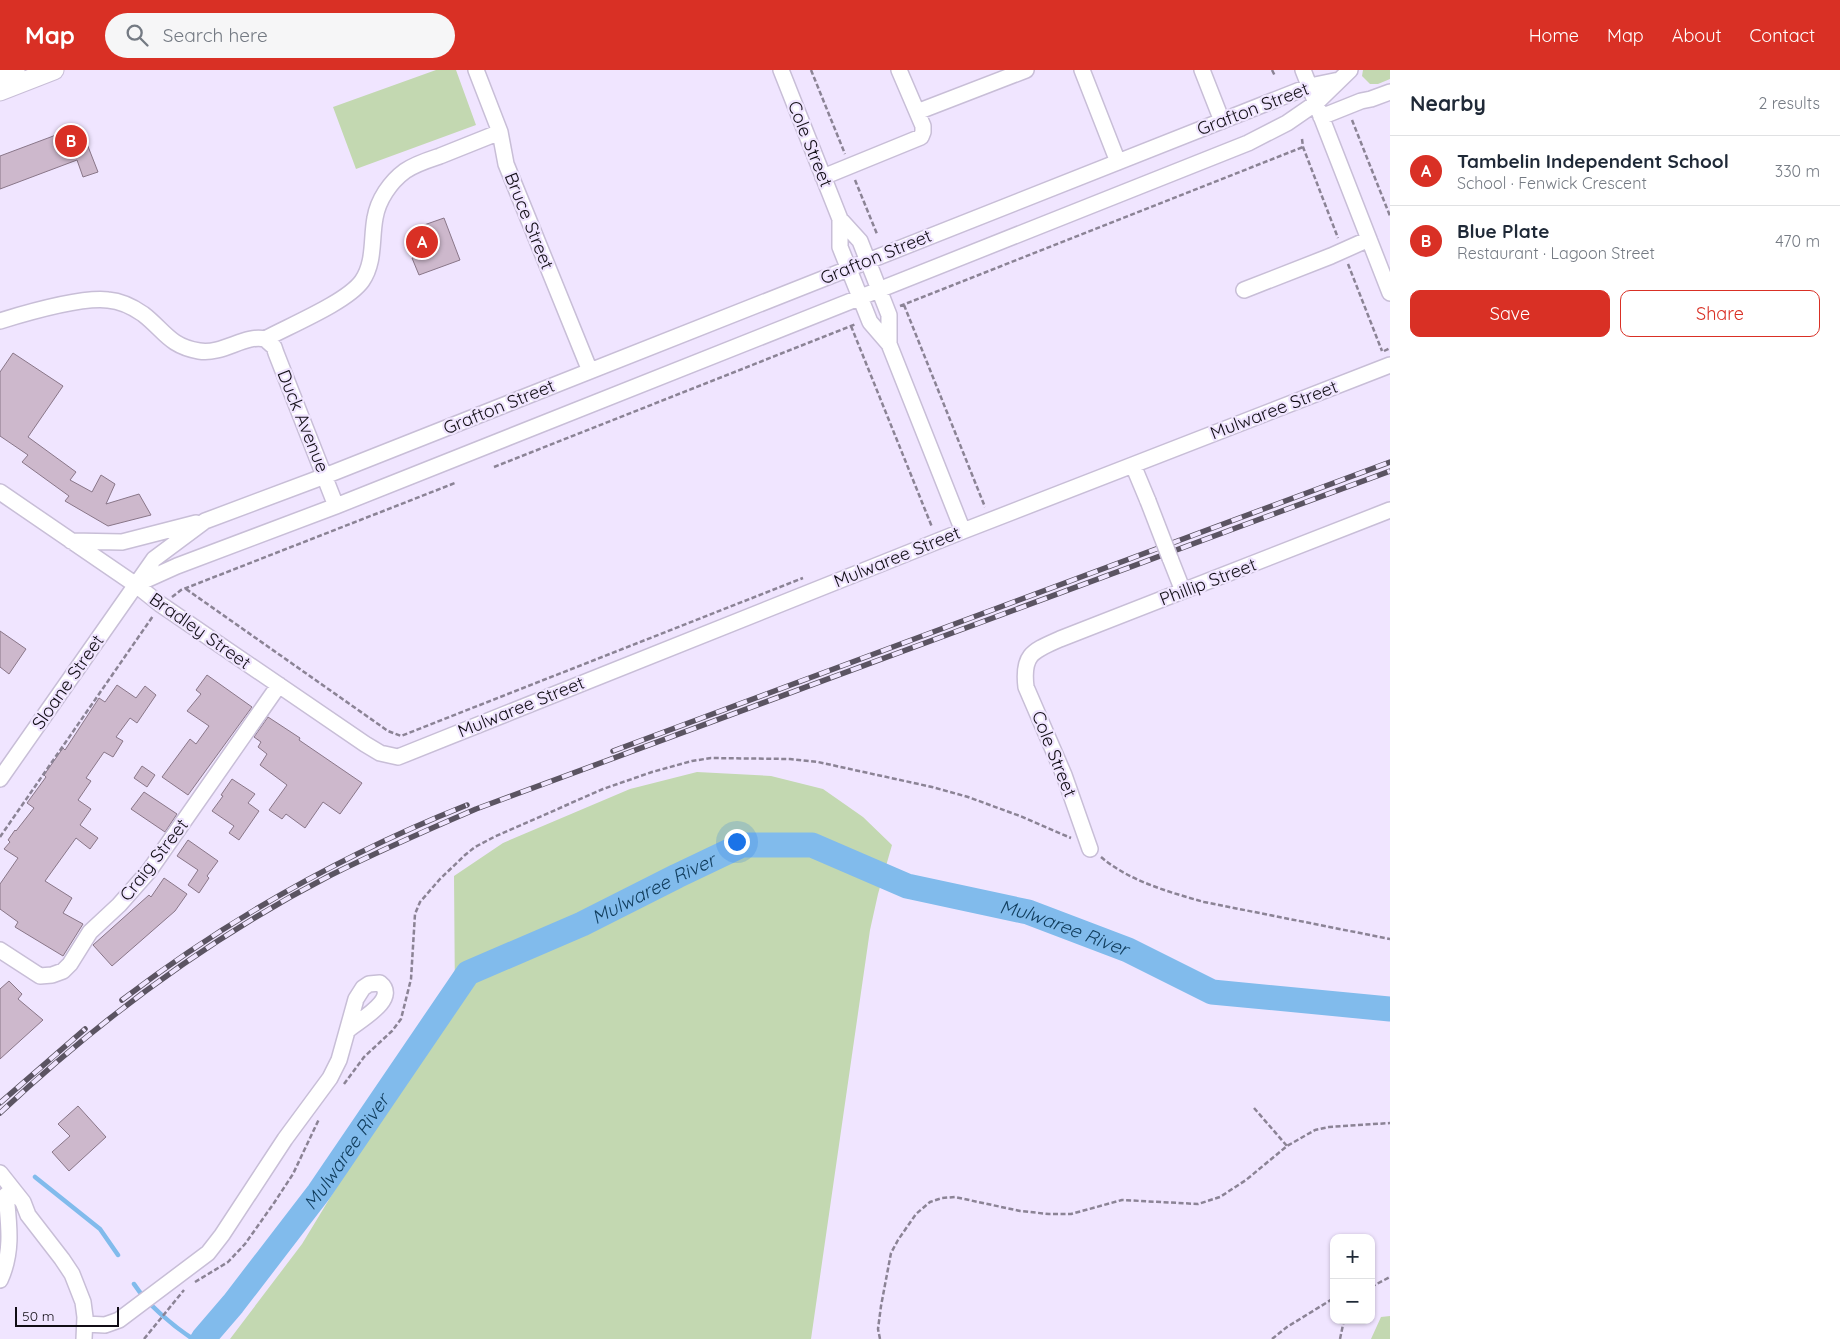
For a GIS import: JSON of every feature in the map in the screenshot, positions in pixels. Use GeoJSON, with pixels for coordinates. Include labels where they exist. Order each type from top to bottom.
{"type":"FeatureCollection","features":[{"type":"Feature","properties":{"kind":"main road"},"geometry":{"type":"LineString","coordinates":[[0,76],[15,70]]}},
{"type":"Feature","properties":{"kind":"main road"},"geometry":{"type":"LineString","coordinates":[[0,90],[54,70]]}},
{"type":"Feature","properties":{"kind":"street","name":"Bruce Street"},"geometry":{"type":"LineString","coordinates":[[476,70],[500,132],[506,164],[590,370]]}},
{"type":"Feature","properties":{"kind":"street","name":"Cole Street"},"geometry":{"type":"LineString","coordinates":[[781,70],[840,219],[859,240],[889,315],[889,344]]}},
{"type":"Feature","properties":{"kind":"street"},"geometry":{"type":"LineString","coordinates":[[823,177],[921,137],[923,129],[899,70]]}},
{"type":"Feature","properties":{"kind":"street"},"geometry":{"type":"LineString","coordinates":[[917,112],[1026,70]]}},
{"type":"Feature","properties":{"kind":"street"},"geometry":{"type":"LineString","coordinates":[[1082,70],[1118,162]]}},
{"type":"Feature","properties":{"kind":"street"},"geometry":{"type":"LineString","coordinates":[[1202,70],[1222,120]]}},
{"type":"Feature","properties":{"kind":"street"},"geometry":{"type":"LineString","coordinates":[[1304,70],[1369,239],[1384,262],[1390,293]]}},
{"type":"Feature","properties":{"kind":"street","name":"Grafton Street"},"geometry":{"type":"LineString","coordinates":[[136,585],[154,559],[205,521],[325,476],[1222,120],[1310,86],[1345,75]]}},
{"type":"Feature","properties":{"kind":"street","name":"Grafton Street"},"geometry":{"type":"LineString","coordinates":[[1319,110],[1345,75]]}},
{"type":"Feature","properties":{"kind":"street","name":"Grafton Street"},"geometry":{"type":"LineString","coordinates":[[136,585],[177,566],[336,506],[1248,144],[1287,123],[1319,110],[1371,99],[1390,92]]}},
{"type":"Feature","properties":{"kind":"street"},"geometry":{"type":"LineString","coordinates":[[0,321],[85,301],[108,300],[121,302],[134,308],[144,315],[167,338],[188,348],[211,352],[254,338],[265,339],[350,294],[362,282],[369,271],[372,257],[376,211],[383,195],[394,181],[420,163],[500,132]]}},
{"type":"Feature","properties":{"kind":"street","name":"Cole Street"},"geometry":{"type":"LineString","coordinates":[[840,219],[840,247],[848,268],[870,322],[889,344],[964,531]]}},
{"type":"Feature","properties":{"kind":"street"},"geometry":{"type":"LineString","coordinates":[[1244,290],[1369,239]]}},
{"type":"Feature","properties":{"kind":"street","name":"Duck Avenue"},"geometry":{"type":"LineString","coordinates":[[265,339],[274,347],[336,506]]}},
{"type":"Feature","properties":{"kind":"street","name":"Mulwaree Street"},"geometry":{"type":"LineString","coordinates":[[405,754],[964,531],[1390,365]]}},
{"type":"Feature","properties":{"kind":"street"},"geometry":{"type":"LineString","coordinates":[[1133,465],[1184,591]]}},
{"type":"Feature","properties":{"kind":"street","name":"Bradley Street"},"geometry":{"type":"LineString","coordinates":[[0,492],[136,585],[160,604],[380,753],[398,757],[405,754]]}},
{"type":"Feature","properties":{"kind":"street","name":"Phillip Street"},"geometry":{"type":"LineString","coordinates":[[1028,658],[1039,648],[1060,639],[1390,510]]}},
{"type":"Feature","properties":{"kind":"street"},"geometry":{"type":"LineString","coordinates":[[70,541],[122,542],[205,521]]}},
{"type":"Feature","properties":{"kind":"street","name":"Sloane Street"},"geometry":{"type":"LineString","coordinates":[[0,779],[136,585]]}},
{"type":"Feature","properties":{"kind":"street","name":"Cole Street"},"geometry":{"type":"LineString","coordinates":[[1028,658],[1024,671],[1026,687],[1064,775],[1090,849]]}},
{"type":"Feature","properties":{"kind":"street","name":"Craig Street"},"geometry":{"type":"LineString","coordinates":[[0,950],[40,976],[52,976],[63,971],[70,964],[90,932],[119,905],[149,872],[279,685]]}},
{"type":"Feature","properties":{"kind":"street"},"geometry":{"type":"LineString","coordinates":[[3,1191],[16,1206],[28,1215],[72,1274],[84,1302],[84,1331],[112,1324],[208,1253],[222,1235],[285,1139],[330,1078],[340,1060],[348,1030]]}},
{"type":"Feature","properties":{"kind":"street"},"geometry":{"type":"LineString","coordinates":[[0,1173],[23,1202],[28,1215]]}},
{"type":"Feature","properties":{"kind":"street"},"geometry":{"type":"LineString","coordinates":[[0,1280],[10,1245],[3,1191]]}},
{"type":"Feature","properties":{"kind":"path"},"geometry":{"type":"LineString","coordinates":[[1272,70],[1275,76]]}},
{"type":"Feature","properties":{"kind":"path"},"geometry":{"type":"LineString","coordinates":[[1352,119],[1390,216]]}},
{"type":"Feature","properties":{"kind":"path"},"geometry":{"type":"LineString","coordinates":[[904,305],[983,507],[993,503]]}},
{"type":"Feature","properties":{"kind":"path"},"geometry":{"type":"LineString","coordinates":[[851,326],[932,527]]}},
{"type":"Feature","properties":{"kind":"path"},"geometry":{"type":"LineString","coordinates":[[1374,354],[1390,348]]}},
{"type":"Feature","properties":{"kind":"path"},"geometry":{"type":"LineString","coordinates":[[186,589],[388,731],[400,736],[810,575]]}},
{"type":"Feature","properties":{"kind":"path"},"geometry":{"type":"LineString","coordinates":[[342,1087],[364,1057],[392,1032],[401,1019],[411,979],[415,914],[420,902],[464,855],[494,836],[603,789],[652,772],[711,758],[781,758],[818,762],[932,787],[968,797],[1053,829],[1090,849],[1117,870],[1182,896],[1390,939]]}},
{"type":"Feature","properties":{"kind":"path"},"geometry":{"type":"LineString","coordinates":[[1254,1108],[1287,1146]]}},
{"type":"Feature","properties":{"kind":"path"},"geometry":{"type":"LineString","coordinates":[[144,1339],[184,1290],[228,1262],[245,1244],[293,1174],[322,1115]]}},
{"type":"Feature","properties":{"kind":"path"},"geometry":{"type":"LineString","coordinates":[[880,1339],[878,1328],[881,1306],[892,1254],[898,1240],[916,1214],[930,1202],[955,1196],[1020,1211],[1049,1214],[1070,1214],[1122,1200],[1135,1199],[1198,1204],[1220,1197],[1246,1180],[1287,1146],[1315,1130],[1329,1127],[1390,1123]]}},
{"type":"Feature","properties":{"kind":"path"},"geometry":{"type":"LineString","coordinates":[[1375,1285],[1390,1277]]}},
{"type":"Feature","properties":{"kind":"path"},"geometry":{"type":"LineString","coordinates":[[1272,1339],[1287,1327],[1330,1300]]}},
{"type":"Feature","properties":{"kind":"path"},"geometry":{"type":"LineString","coordinates":[[1340,1339],[1343,1324]]}},
{"type":"Feature","properties":{"kind":"green space"},"geometry":{"type":"Polygon","coordinates":[[[436,70],[456,70],[476,125],[356,169],[333,107],[436,70]]]}},
{"type":"Feature","properties":{"kind":"green space"},"geometry":{"type":"Polygon","coordinates":[[[1363,70],[1390,70],[1390,79],[1378,84],[1370,84],[1362,76],[1363,70]]]}},
{"type":"Feature","properties":{"kind":"green space"},"geometry":{"type":"Polygon","coordinates":[[[697,772],[771,776],[823,789],[863,817],[892,845],[870,930],[811,1339],[230,1339],[302,1244],[370,1132],[455,1003],[454,876],[503,843],[630,789],[697,772]]]}},
{"type":"Feature","properties":{"kind":"green space"},"geometry":{"type":"Polygon","coordinates":[[[1390,1316],[1390,1339],[1371,1339],[1381,1317],[1390,1316]]]}},
{"type":"Feature","properties":{"kind":"building"},"geometry":{"type":"Polygon","coordinates":[[[80,126],[98,172],[83,177],[77,160],[0,189],[0,156],[80,126]]]}},
{"type":"Feature","properties":{"kind":"building"},"geometry":{"type":"Polygon","coordinates":[[[444,218],[460,260],[419,275],[412,258],[428,252],[422,238],[427,236],[424,225],[444,218]]]}},
{"type":"Feature","properties":{"kind":"building"},"geometry":{"type":"Polygon","coordinates":[[[13,353],[63,386],[28,437],[76,472],[70,480],[92,492],[101,475],[115,484],[106,504],[139,494],[151,515],[108,526],[65,501],[69,496],[22,462],[28,455],[0,436],[0,372],[13,353]]]}},
{"type":"Feature","properties":{"kind":"building"},"geometry":{"type":"Polygon","coordinates":[[[0,631],[26,649],[9,674],[0,667],[0,631]]]}},
{"type":"Feature","properties":{"kind":"building"},"geometry":{"type":"Polygon","coordinates":[[[207,675],[252,707],[188,795],[162,777],[190,739],[196,744],[209,726],[187,711],[201,694],[196,690],[207,675]]]}},
{"type":"Feature","properties":{"kind":"building"},"geometry":{"type":"Polygon","coordinates":[[[117,685],[136,698],[145,686],[156,695],[137,723],[130,718],[116,737],[123,741],[113,757],[104,752],[86,778],[91,781],[78,800],[91,809],[80,825],[98,838],[90,849],[76,838],[45,881],[72,898],[63,913],[83,924],[63,956],[15,927],[18,922],[0,909],[0,884],[18,858],[4,849],[10,842],[8,840],[15,830],[34,808],[27,803],[46,777],[44,775],[63,748],[65,750],[99,698],[105,702],[117,685]]]}},
{"type":"Feature","properties":{"kind":"building"},"geometry":{"type":"Polygon","coordinates":[[[268,717],[362,783],[340,814],[323,802],[305,828],[286,814],[282,819],[269,810],[287,785],[260,765],[267,754],[258,747],[261,742],[254,737],[268,717]]]}},
{"type":"Feature","properties":{"kind":"building"},"geometry":{"type":"Polygon","coordinates":[[[142,766],[155,775],[147,787],[134,778],[142,766]]]}},
{"type":"Feature","properties":{"kind":"building"},"geometry":{"type":"Polygon","coordinates":[[[232,779],[255,794],[248,803],[259,811],[239,840],[229,833],[234,826],[212,811],[232,779]]]}},
{"type":"Feature","properties":{"kind":"building"},"geometry":{"type":"Polygon","coordinates":[[[144,792],[177,814],[165,832],[131,809],[144,792]]]}},
{"type":"Feature","properties":{"kind":"building"},"geometry":{"type":"Polygon","coordinates":[[[188,840],[218,861],[207,876],[209,878],[199,893],[188,885],[198,870],[177,856],[188,840]]]}},
{"type":"Feature","properties":{"kind":"building"},"geometry":{"type":"Polygon","coordinates":[[[164,878],[187,894],[175,911],[112,966],[93,945],[149,895],[151,897],[164,878]]]}},
{"type":"Feature","properties":{"kind":"building"},"geometry":{"type":"Polygon","coordinates":[[[9,981],[22,994],[18,999],[43,1020],[0,1059],[0,989],[9,981]]]}},
{"type":"Feature","properties":{"kind":"building"},"geometry":{"type":"Polygon","coordinates":[[[78,1106],[106,1137],[69,1171],[52,1152],[70,1136],[58,1124],[78,1106]]]}},
{"type":"Feature","properties":{"kind":"waterway","name":"Mulwaree River"},"geometry":{"type":"LineString","coordinates":[[203,1339],[233,1304],[319,1192],[468,973],[582,924],[742,845],[812,845],[907,886],[1028,912],[1128,950],[1212,992],[1390,1009]]}},
{"type":"Feature","properties":{"kind":"waterway"},"geometry":{"type":"LineString","coordinates":[[35,1177],[100,1229],[118,1255]]}},
{"type":"Feature","properties":{"kind":"waterway"},"geometry":{"type":"LineString","coordinates":[[134,1284],[161,1314],[193,1339]]}},
{"type":"Feature","properties":{"kind":"railway"},"geometry":{"type":"LineString","coordinates":[[613,751],[1390,462]]}},
{"type":"Feature","properties":{"kind":"railway"},"geometry":{"type":"LineString","coordinates":[[0,1113],[77,1045],[158,982],[200,953],[286,899],[385,849],[476,809],[1390,471]]}},
{"type":"Feature","properties":{"kind":"railway"},"geometry":{"type":"LineString","coordinates":[[122,1000],[203,942],[288,891],[376,845],[467,805]]}},
{"type":"Feature","properties":{"kind":"railway"},"geometry":{"type":"LineString","coordinates":[[0,1103],[85,1029]]}},
{"type":"Feature","properties":{"kind":"place","name":"Blue Plate"},"geometry":{"type":"Point","coordinates":[71,141]}},
{"type":"Feature","properties":{"kind":"place","name":"Tambelin Independent School"},"geometry":{"type":"Point","coordinates":[422,242]}}]}
